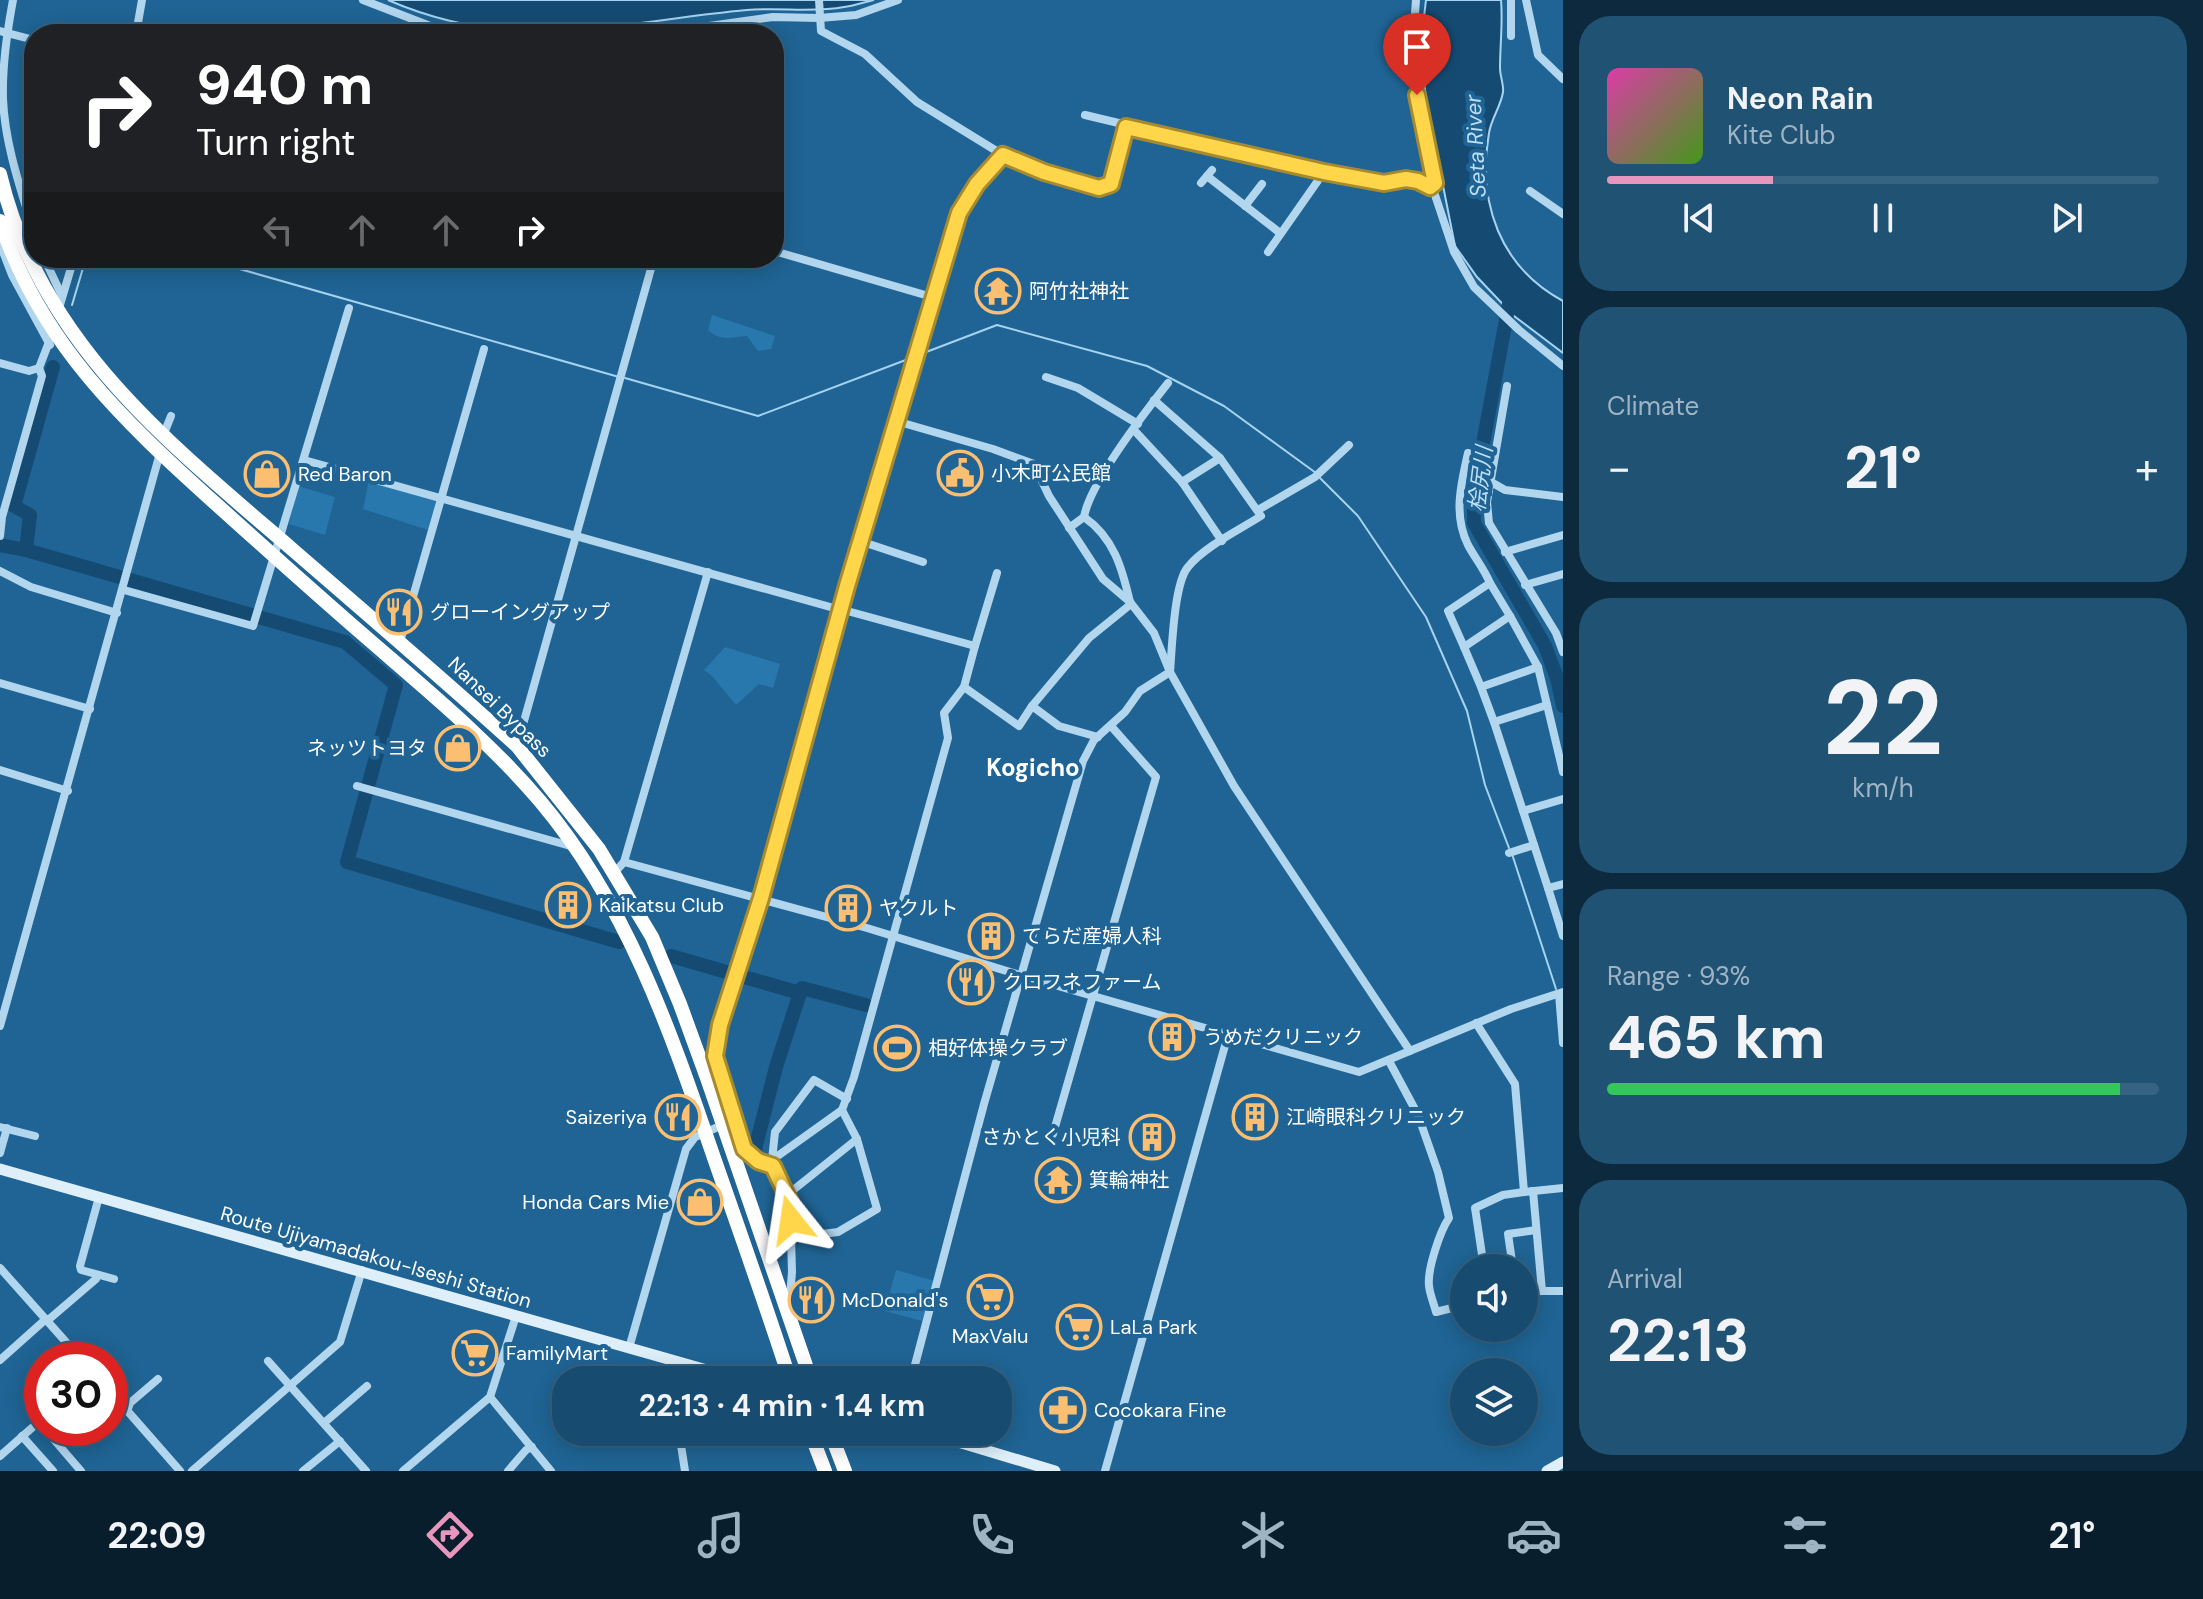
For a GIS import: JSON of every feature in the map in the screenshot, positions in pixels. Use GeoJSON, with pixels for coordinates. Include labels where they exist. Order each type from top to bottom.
{"type":"FeatureCollection","features":[{"type":"Feature","properties":{"kind":"highway","name":"Nansei Bypass"},"geometry":{"type":"LineString","coordinates":[[0,174],[24,248]]}},
{"type":"Feature","properties":{"kind":"highway","name":"Nansei Bypass"},"geometry":{"type":"LineString","coordinates":[[0,221],[21,275],[52,339],[118,414],[273,555],[459,717],[512,769],[575,847],[604,890],[642,965],[705,1131],[785,1366]]}},
{"type":"Feature","properties":{"kind":"highway","name":"Nansei Bypass"},"geometry":{"type":"LineString","coordinates":[[34,268],[58,311],[100,369],[163,436],[517,746],[619,867],[652,937],[728,1122],[806,1366]]}},
{"type":"Feature","properties":{"kind":"highway"},"geometry":{"type":"LineString","coordinates":[[815,1446],[825,1471]]}},
{"type":"Feature","properties":{"kind":"highway"},"geometry":{"type":"LineString","coordinates":[[835,1446],[845,1471]]}},
{"type":"Feature","properties":{"kind":"main road","name":"Route Ujiyamadakou-Iseshi Station"},"geometry":{"type":"LineString","coordinates":[[0,1169],[693,1366]]}},
{"type":"Feature","properties":{"kind":"main road"},"geometry":{"type":"LineString","coordinates":[[972,1446],[1055,1471]]}},
{"type":"Feature","properties":{"kind":"street"},"geometry":{"type":"LineString","coordinates":[[13,0],[3,32],[3,100],[12,161],[24,200]]}},
{"type":"Feature","properties":{"kind":"street"},"geometry":{"type":"LineString","coordinates":[[138,24],[142,0]]}},
{"type":"Feature","properties":{"kind":"street"},"geometry":{"type":"LineString","coordinates":[[363,0],[424,24]]}},
{"type":"Feature","properties":{"kind":"street"},"geometry":{"type":"LineString","coordinates":[[819,0],[821,31],[865,54],[917,102],[1003,155],[1044,172],[1099,188],[1106,187],[1111,184],[1126,127]]}},
{"type":"Feature","properties":{"kind":"street"},"geometry":{"type":"LineString","coordinates":[[718,24],[773,17],[856,15],[898,0]]}},
{"type":"Feature","properties":{"kind":"street"},"geometry":{"type":"LineString","coordinates":[[1416,0],[1411,66],[1435,183],[1430,187]]}},
{"type":"Feature","properties":{"kind":"street"},"geometry":{"type":"LineString","coordinates":[[1511,0],[1511,36]]}},
{"type":"Feature","properties":{"kind":"street"},"geometry":{"type":"LineString","coordinates":[[1526,0],[1538,55],[1563,79]]}},
{"type":"Feature","properties":{"kind":"street"},"geometry":{"type":"LineString","coordinates":[[3,32],[24,37]]}},
{"type":"Feature","properties":{"kind":"street"},"geometry":{"type":"LineString","coordinates":[[1085,115],[1324,172],[1384,183],[1406,179],[1430,187],[1454,252],[1474,287],[1563,366]]}},
{"type":"Feature","properties":{"kind":"street"},"geometry":{"type":"LineString","coordinates":[[997,573],[964,687],[944,713],[948,738],[847,1099],[842,1110],[773,1163],[758,1161],[744,1149],[728,1122],[715,1056],[720,1025],[761,898],[860,541],[932,297],[965,199],[1003,155]]}},
{"type":"Feature","properties":{"kind":"street"},"geometry":{"type":"LineString","coordinates":[[1268,252],[1324,172]]}},
{"type":"Feature","properties":{"kind":"street"},"geometry":{"type":"LineString","coordinates":[[1207,177],[1280,233]]}},
{"type":"Feature","properties":{"kind":"street"},"geometry":{"type":"LineString","coordinates":[[1245,206],[1262,184]]}},
{"type":"Feature","properties":{"kind":"street"},"geometry":{"type":"LineString","coordinates":[[1530,191],[1563,214]]}},
{"type":"Feature","properties":{"kind":"street"},"geometry":{"type":"LineString","coordinates":[[0,244],[12,275],[52,339]]}},
{"type":"Feature","properties":{"kind":"street"},"geometry":{"type":"LineString","coordinates":[[784,254],[932,297]]}},
{"type":"Feature","properties":{"kind":"street"},"geometry":{"type":"LineString","coordinates":[[49,268],[63,296]]}},
{"type":"Feature","properties":{"kind":"street"},"geometry":{"type":"LineString","coordinates":[[1,532],[2,517],[42,376],[39,368],[52,339],[71,268]]}},
{"type":"Feature","properties":{"kind":"street"},"geometry":{"type":"LineString","coordinates":[[517,746],[651,268]]}},
{"type":"Feature","properties":{"kind":"street"},"geometry":{"type":"LineString","coordinates":[[124,590],[253,626],[349,308]]}},
{"type":"Feature","properties":{"kind":"street"},"geometry":{"type":"LineString","coordinates":[[400,642],[484,349]]}},
{"type":"Feature","properties":{"kind":"street"},"geometry":{"type":"LineString","coordinates":[[0,363],[29,371],[39,368]]}},
{"type":"Feature","properties":{"kind":"street"},"geometry":{"type":"LineString","coordinates":[[1046,377],[1078,388],[1136,427],[1182,482],[1222,541]]}},
{"type":"Feature","properties":{"kind":"street"},"geometry":{"type":"LineString","coordinates":[[1069,528],[1084,517],[1086,506],[1168,383]]}},
{"type":"Feature","properties":{"kind":"street"},"geometry":{"type":"LineString","coordinates":[[1507,386],[1487,504],[1489,523],[1525,585],[1560,631],[1563,652]]}},
{"type":"Feature","properties":{"kind":"street"},"geometry":{"type":"LineString","coordinates":[[1154,400],[1220,458],[1261,516],[1186,568],[1179,583],[1170,672]]}},
{"type":"Feature","properties":{"kind":"street"},"geometry":{"type":"LineString","coordinates":[[163,436],[171,416]]}},
{"type":"Feature","properties":{"kind":"street"},"geometry":{"type":"LineString","coordinates":[[896,421],[1027,460],[1037,470],[1049,496],[1103,579],[1130,603],[1154,633],[1170,672],[1234,786],[1410,1051]]}},
{"type":"Feature","properties":{"kind":"street"},"geometry":{"type":"LineString","coordinates":[[1258,510],[1318,475],[1349,445]]}},
{"type":"Feature","properties":{"kind":"street"},"geometry":{"type":"LineString","coordinates":[[0,1026],[160,453]]}},
{"type":"Feature","properties":{"kind":"street"},"geometry":{"type":"LineString","coordinates":[[1468,453],[1460,489],[1461,526],[1538,667],[1563,772]]}},
{"type":"Feature","properties":{"kind":"street"},"geometry":{"type":"LineString","coordinates":[[1182,482],[1220,458]]}},
{"type":"Feature","properties":{"kind":"street"},"geometry":{"type":"LineString","coordinates":[[304,460],[975,646]]}},
{"type":"Feature","properties":{"kind":"street"},"geometry":{"type":"LineString","coordinates":[[1491,482],[1501,489],[1563,497]]}},
{"type":"Feature","properties":{"kind":"street"},"geometry":{"type":"LineString","coordinates":[[1487,504],[1501,489]]}},
{"type":"Feature","properties":{"kind":"street"},"geometry":{"type":"LineString","coordinates":[[1084,517],[1112,545],[1122,565],[1130,603]]}},
{"type":"Feature","properties":{"kind":"street"},"geometry":{"type":"LineString","coordinates":[[1505,552],[1563,535]]}},
{"type":"Feature","properties":{"kind":"street"},"geometry":{"type":"LineString","coordinates":[[860,541],[923,562]]}},
{"type":"Feature","properties":{"kind":"street"},"geometry":{"type":"LineString","coordinates":[[0,571],[31,587],[117,613]]}},
{"type":"Feature","properties":{"kind":"street"},"geometry":{"type":"LineString","coordinates":[[708,572],[619,867],[761,898],[1359,1072],[1476,1023],[1561,993],[1563,1043]]}},
{"type":"Feature","properties":{"kind":"street"},"geometry":{"type":"LineString","coordinates":[[1525,585],[1563,574]]}},
{"type":"Feature","properties":{"kind":"street"},"geometry":{"type":"LineString","coordinates":[[1490,583],[1448,611],[1494,722],[1563,936]]}},
{"type":"Feature","properties":{"kind":"street"},"geometry":{"type":"LineString","coordinates":[[964,687],[1019,726],[1089,638],[1130,603]]}},
{"type":"Feature","properties":{"kind":"street"},"geometry":{"type":"LineString","coordinates":[[1464,647],[1510,616]]}},
{"type":"Feature","properties":{"kind":"street"},"geometry":{"type":"LineString","coordinates":[[1481,687],[1538,667]]}},
{"type":"Feature","properties":{"kind":"street"},"geometry":{"type":"LineString","coordinates":[[915,1366],[984,1104],[1083,761],[1098,737],[1140,691],[1170,672]]}},
{"type":"Feature","properties":{"kind":"street"},"geometry":{"type":"LineString","coordinates":[[0,683],[90,709]]}},
{"type":"Feature","properties":{"kind":"street"},"geometry":{"type":"LineString","coordinates":[[1494,722],[1547,705]]}},
{"type":"Feature","properties":{"kind":"street"},"geometry":{"type":"LineString","coordinates":[[1032,706],[1059,726],[1098,737]]}},
{"type":"Feature","properties":{"kind":"street"},"geometry":{"type":"LineString","coordinates":[[1053,1134],[1156,777],[1111,726]]}},
{"type":"Feature","properties":{"kind":"street"},"geometry":{"type":"LineString","coordinates":[[0,770],[68,791]]}},
{"type":"Feature","properties":{"kind":"street"},"geometry":{"type":"LineString","coordinates":[[357,786],[575,847]]}},
{"type":"Feature","properties":{"kind":"street"},"geometry":{"type":"LineString","coordinates":[[1523,811],[1563,799]]}},
{"type":"Feature","properties":{"kind":"street"},"geometry":{"type":"LineString","coordinates":[[1512,852],[1534,845]]}},
{"type":"Feature","properties":{"kind":"street"},"geometry":{"type":"LineString","coordinates":[[1548,888],[1563,884]]}},
{"type":"Feature","properties":{"kind":"street"},"geometry":{"type":"LineString","coordinates":[[1476,1023],[1515,1084],[1542,1291]]}},
{"type":"Feature","properties":{"kind":"street"},"geometry":{"type":"LineString","coordinates":[[1105,1471],[1228,1035]]}},
{"type":"Feature","properties":{"kind":"street"},"geometry":{"type":"LineString","coordinates":[[1389,1061],[1418,1115],[1438,1172],[1449,1218],[1441,1230],[1428,1285],[1436,1312],[1450,1308]]}},
{"type":"Feature","properties":{"kind":"street"},"geometry":{"type":"LineString","coordinates":[[790,1296],[790,1202],[773,1163],[775,1132],[814,1080],[847,1099]]}},
{"type":"Feature","properties":{"kind":"street"},"geometry":{"type":"LineString","coordinates":[[791,1238],[838,1232],[877,1209],[857,1139],[842,1110]]}},
{"type":"Feature","properties":{"kind":"street"},"geometry":{"type":"LineString","coordinates":[[629,1348],[686,1149],[695,1137],[728,1122]]}},
{"type":"Feature","properties":{"kind":"street"},"geometry":{"type":"LineString","coordinates":[[1,1148],[4,1128],[35,1136]]}},
{"type":"Feature","properties":{"kind":"street"},"geometry":{"type":"LineString","coordinates":[[787,1195],[857,1139]]}},
{"type":"Feature","properties":{"kind":"street"},"geometry":{"type":"LineString","coordinates":[[1482,1254],[1475,1208],[1503,1195],[1563,1188]]}},
{"type":"Feature","properties":{"kind":"street"},"geometry":{"type":"LineString","coordinates":[[99,1197],[80,1266],[81,1270],[114,1279]]}},
{"type":"Feature","properties":{"kind":"street"},"geometry":{"type":"LineString","coordinates":[[1511,1254],[1508,1234],[1536,1230]]}},
{"type":"Feature","properties":{"kind":"street"},"geometry":{"type":"LineString","coordinates":[[0,1268],[66,1342]]}},
{"type":"Feature","properties":{"kind":"street"},"geometry":{"type":"LineString","coordinates":[[192,1471],[340,1342],[362,1270]]}},
{"type":"Feature","properties":{"kind":"street"},"geometry":{"type":"LineString","coordinates":[[0,1360],[97,1275]]}},
{"type":"Feature","properties":{"kind":"street"},"geometry":{"type":"LineString","coordinates":[[1538,1291],[1563,1291]]}},
{"type":"Feature","properties":{"kind":"street"},"geometry":{"type":"LineString","coordinates":[[403,1471],[490,1397],[516,1316]]}},
{"type":"Feature","properties":{"kind":"street"},"geometry":{"type":"LineString","coordinates":[[268,1361],[362,1469]]}},
{"type":"Feature","properties":{"kind":"street"},"geometry":{"type":"LineString","coordinates":[[679,1362],[679,1366]]}},
{"type":"Feature","properties":{"kind":"street"},"geometry":{"type":"LineString","coordinates":[[128,1408],[130,1403],[158,1379]]}},
{"type":"Feature","properties":{"kind":"street"},"geometry":{"type":"LineString","coordinates":[[324,1423],[367,1386]]}},
{"type":"Feature","properties":{"kind":"street"},"geometry":{"type":"LineString","coordinates":[[490,1397],[551,1471]]}},
{"type":"Feature","properties":{"kind":"street"},"geometry":{"type":"LineString","coordinates":[[128,1412],[180,1471]]}},
{"type":"Feature","properties":{"kind":"street"},"geometry":{"type":"LineString","coordinates":[[0,1456],[22,1436],[53,1471]]}},
{"type":"Feature","properties":{"kind":"street"},"geometry":{"type":"LineString","coordinates":[[303,1471],[340,1441]]}},
{"type":"Feature","properties":{"kind":"street"},"geometry":{"type":"LineString","coordinates":[[60,1446],[81,1471]]}},
{"type":"Feature","properties":{"kind":"street"},"geometry":{"type":"LineString","coordinates":[[681,1446],[685,1471]]}},
{"type":"Feature","properties":{"kind":"street"},"geometry":{"type":"LineString","coordinates":[[508,1471],[532,1447]]}},
{"type":"Feature","properties":{"kind":"shaded area"},"geometry":{"type":"Polygon","coordinates":[[[712,315],[775,336],[771,349],[758,351],[747,336],[726,338],[713,334],[708,330],[712,315]]]}},
{"type":"Feature","properties":{"kind":"shaded area"},"geometry":{"type":"Polygon","coordinates":[[[369,480],[436,500],[428,530],[363,509],[369,480]]]}},
{"type":"Feature","properties":{"kind":"shaded area"},"geometry":{"type":"Polygon","coordinates":[[[298,486],[335,497],[325,535],[289,524],[298,486]]]}},
{"type":"Feature","properties":{"kind":"shaded area"},"geometry":{"type":"Polygon","coordinates":[[[725,647],[780,664],[773,688],[759,684],[736,705],[704,670],[725,647]]]}},
{"type":"Feature","properties":{"kind":"shaded area"},"geometry":{"type":"Polygon","coordinates":[[[896,1270],[935,1281],[922,1321],[885,1311],[896,1270]]]}},
{"type":"Feature","properties":{"kind":"water"},"geometry":{"type":"Polygon","coordinates":[[[388,0],[874,0],[832,9],[747,10],[633,24],[466,24],[435,17],[388,0]]]}},
{"type":"Feature","properties":{"kind":"water","name":"Seta River"},"geometry":{"type":"Polygon","coordinates":[[[1426,0],[1501,0],[1500,68],[1503,92],[1490,128],[1486,159],[1491,208],[1498,230],[1523,270],[1541,287],[1563,301],[1563,353],[1514,316],[1477,277],[1455,246],[1427,105],[1420,51],[1426,0]]]}},
{"type":"Feature","properties":{"kind":"waterway"},"geometry":{"type":"LineString","coordinates":[[72,305],[83,268]]}},
{"type":"Feature","properties":{"kind":"waterway"},"geometry":{"type":"LineString","coordinates":[[236,268],[619,377]]}},
{"type":"Feature","properties":{"kind":"waterway","name":"桧尻川"},"geometry":{"type":"LineString","coordinates":[[1511,293],[1474,492],[1474,523],[1545,646],[1563,706]]}},
{"type":"Feature","properties":{"kind":"waterway"},"geometry":{"type":"LineString","coordinates":[[921,354],[997,325],[1147,366],[1224,406],[1316,473]]}},
{"type":"Feature","properties":{"kind":"waterway"},"geometry":{"type":"LineString","coordinates":[[625,378],[758,416],[911,358]]}},
{"type":"Feature","properties":{"kind":"waterway"},"geometry":{"type":"LineString","coordinates":[[0,545],[26,550],[30,515],[14,506],[53,367]]}},
{"type":"Feature","properties":{"kind":"waterway"},"geometry":{"type":"LineString","coordinates":[[1320,478],[1358,516],[1426,617],[1467,711],[1485,785],[1509,848]]}},
{"type":"Feature","properties":{"kind":"waterway"},"geometry":{"type":"LineString","coordinates":[[26,550],[345,642],[396,685],[347,862],[619,942]]}},
{"type":"Feature","properties":{"kind":"waterway"},"geometry":{"type":"LineString","coordinates":[[1512,854],[1556,989]]}},
{"type":"Feature","properties":{"kind":"waterway"},"geometry":{"type":"LineString","coordinates":[[671,956],[800,993],[802,988],[866,1005]]}},
{"type":"Feature","properties":{"kind":"waterway"},"geometry":{"type":"LineString","coordinates":[[754,1153],[776,1067],[800,993]]}},
{"type":"Feature","properties":{"kind":"place","name":"阿竹社神社"},"geometry":{"type":"Point","coordinates":[998,291]}},
{"type":"Feature","properties":{"kind":"place","name":"小木町公民館"},"geometry":{"type":"Point","coordinates":[960,473]}},
{"type":"Feature","properties":{"kind":"place","name":"Red Baron"},"geometry":{"type":"Point","coordinates":[267,474]}},
{"type":"Feature","properties":{"kind":"place","name":"グローイングアップ"},"geometry":{"type":"Point","coordinates":[399,612]}},
{"type":"Feature","properties":{"kind":"place","name":"ネッツトヨタ"},"geometry":{"type":"Point","coordinates":[458,748]}},
{"type":"Feature","properties":{"kind":"place","name":"Kaikatsu Club"},"geometry":{"type":"Point","coordinates":[568,905]}},
{"type":"Feature","properties":{"kind":"place","name":"ヤクルト"},"geometry":{"type":"Point","coordinates":[848,908]}},
{"type":"Feature","properties":{"kind":"place","name":"てらだ産婦人科"},"geometry":{"type":"Point","coordinates":[991,936]}},
{"type":"Feature","properties":{"kind":"place","name":"クロフネファーム"},"geometry":{"type":"Point","coordinates":[971,982]}},
{"type":"Feature","properties":{"kind":"place","name":"うめだクリニック"},"geometry":{"type":"Point","coordinates":[1172,1037]}},
{"type":"Feature","properties":{"kind":"place","name":"相好体操クラブ"},"geometry":{"type":"Point","coordinates":[897,1048]}},
{"type":"Feature","properties":{"kind":"place","name":"Saizeriya"},"geometry":{"type":"Point","coordinates":[678,1117]}},
{"type":"Feature","properties":{"kind":"place","name":"江崎眼科クリニック"},"geometry":{"type":"Point","coordinates":[1255,1117]}},
{"type":"Feature","properties":{"kind":"place","name":"さかとく小児科"},"geometry":{"type":"Point","coordinates":[1152,1137]}},
{"type":"Feature","properties":{"kind":"place","name":"箕輪神社"},"geometry":{"type":"Point","coordinates":[1058,1180]}},
{"type":"Feature","properties":{"kind":"place","name":"Honda Cars Mie"},"geometry":{"type":"Point","coordinates":[700,1202]}},
{"type":"Feature","properties":{"kind":"place","name":"MaxValu"},"geometry":{"type":"Point","coordinates":[990,1297]}},
{"type":"Feature","properties":{"kind":"place","name":"McDonald's"},"geometry":{"type":"Point","coordinates":[811,1300]}},
{"type":"Feature","properties":{"kind":"place","name":"LaLa Park"},"geometry":{"type":"Point","coordinates":[1079,1327]}},
{"type":"Feature","properties":{"kind":"place","name":"FamilyMart"},"geometry":{"type":"Point","coordinates":[475,1353]}},
{"type":"Feature","properties":{"kind":"place","name":"Cocokara Fine"},"geometry":{"type":"Point","coordinates":[1063,1410]}},
{"type":"Feature","properties":{"kind":"district","name":"Kogicho"},"geometry":{"type":"Point","coordinates":[1033,768]}},
{"type":"Feature","properties":{"kind":"route"},"geometry":{"type":"LineString","coordinates":[[791,1220],[790,1202],[773,1166],[758,1161],[744,1149],[715,1056],[720,1025],[761,898],[885,455],[965,199],[1003,155],[1044,172],[1099,188],[1106,187],[1111,184],[1126,127],[1324,172],[1384,183],[1406,179],[1430,187],[1435,183],[1417,95]]}}]}
